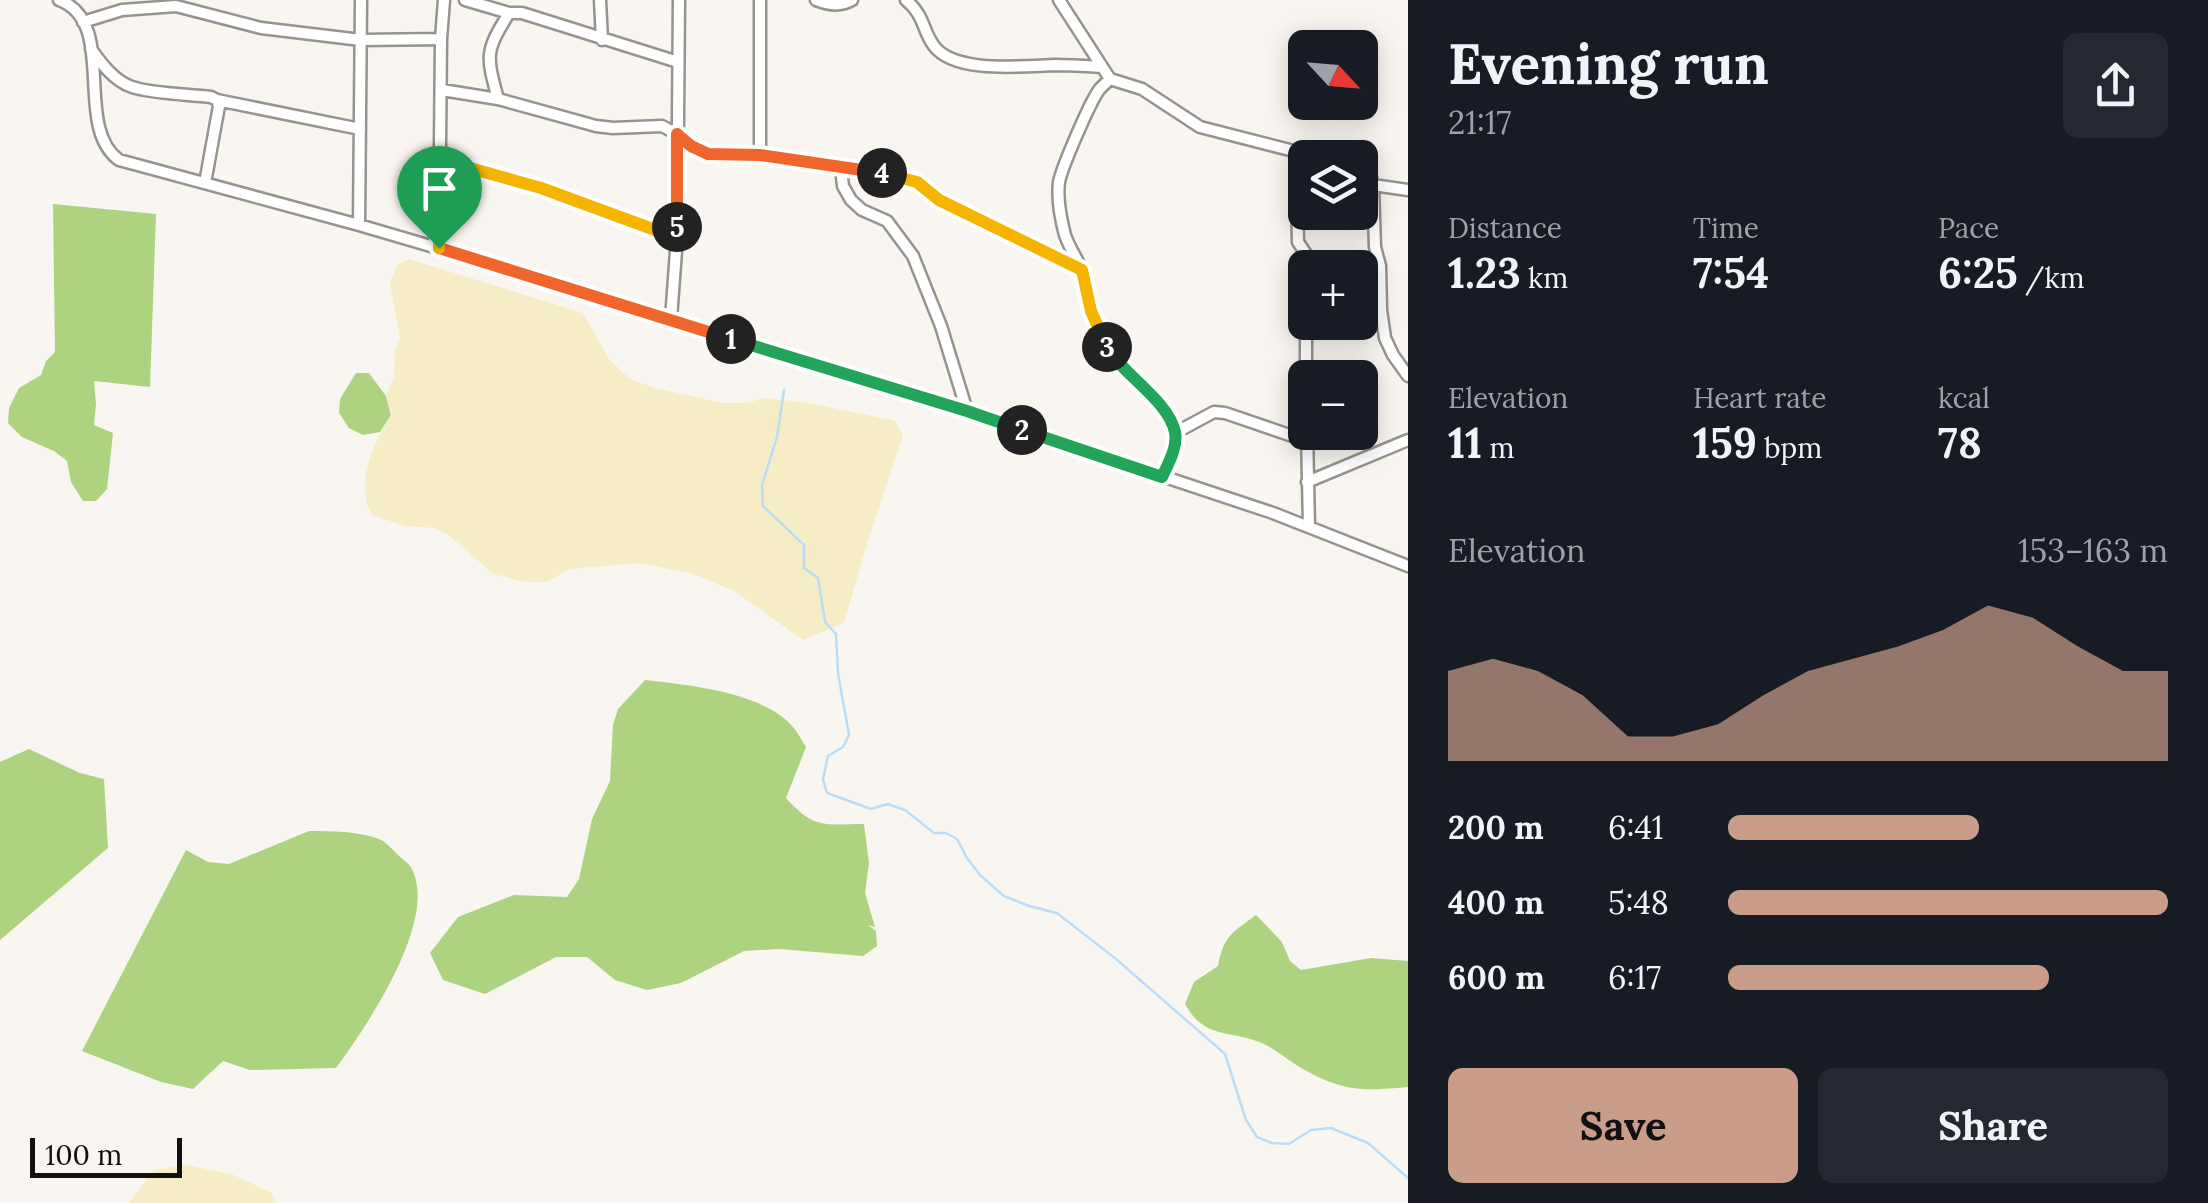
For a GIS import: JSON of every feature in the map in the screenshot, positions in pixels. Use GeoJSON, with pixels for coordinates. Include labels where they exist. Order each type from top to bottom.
{"type":"FeatureCollection","features":[{"type":"Feature","properties":{"kind":"street"},"geometry":{"type":"LineString","coordinates":[[59,0],[84,22],[96,106],[108,150],[119,160],[439,248],[967,411],[1309,527],[1408,566]]}},
{"type":"Feature","properties":{"kind":"street"},"geometry":{"type":"LineString","coordinates":[[359,225],[361,0]]}},
{"type":"Feature","properties":{"kind":"street"},"geometry":{"type":"LineString","coordinates":[[439,248],[444,0]]}},
{"type":"Feature","properties":{"kind":"street"},"geometry":{"type":"LineString","coordinates":[[466,0],[508,13],[522,13],[678,62]]}},
{"type":"Feature","properties":{"kind":"street"},"geometry":{"type":"LineString","coordinates":[[522,0],[522,13]]}},
{"type":"Feature","properties":{"kind":"street"},"geometry":{"type":"LineString","coordinates":[[600,0],[602,40]]}},
{"type":"Feature","properties":{"kind":"street"},"geometry":{"type":"LineString","coordinates":[[670,319],[677,238],[679,0]]}},
{"type":"Feature","properties":{"kind":"street"},"geometry":{"type":"LineString","coordinates":[[760,0],[760,155]]}},
{"type":"Feature","properties":{"kind":"street"},"geometry":{"type":"LineString","coordinates":[[816,0],[843,5],[852,0]]}},
{"type":"Feature","properties":{"kind":"street"},"geometry":{"type":"LineString","coordinates":[[906,0],[923,19],[934,46],[950,59],[981,65],[1102,67]]}},
{"type":"Feature","properties":{"kind":"street"},"geometry":{"type":"LineString","coordinates":[[1058,0],[1110,79],[1142,89],[1200,127],[1288,150]]}},
{"type":"Feature","properties":{"kind":"street"},"geometry":{"type":"LineString","coordinates":[[84,22],[122,5],[176,6],[242,25],[361,40],[441,39]]}},
{"type":"Feature","properties":{"kind":"street"},"geometry":{"type":"LineString","coordinates":[[498,99],[488,62],[490,45],[508,13]]}},
{"type":"Feature","properties":{"kind":"street"},"geometry":{"type":"LineString","coordinates":[[90,48],[114,76],[133,88],[211,98],[360,129]]}},
{"type":"Feature","properties":{"kind":"street"},"geometry":{"type":"LineString","coordinates":[[1110,79],[1090,108],[1059,180],[1059,196],[1065,234],[1082,270],[1099,334],[1115,361],[1163,410],[1175,433],[1173,452],[1162,477]]}},
{"type":"Feature","properties":{"kind":"street"},"geometry":{"type":"LineString","coordinates":[[442,90],[498,99],[596,126],[662,126],[708,154],[760,155],[917,182],[939,200],[1082,270]]}},
{"type":"Feature","properties":{"kind":"street"},"geometry":{"type":"LineString","coordinates":[[205,183],[217,100]]}},
{"type":"Feature","properties":{"kind":"street"},"geometry":{"type":"LineString","coordinates":[[441,160],[541,188],[677,238]]}},
{"type":"Feature","properties":{"kind":"street"},"geometry":{"type":"LineString","coordinates":[[841,168],[843,186],[851,200],[862,210],[887,220],[914,256],[967,411]]}},
{"type":"Feature","properties":{"kind":"street"},"geometry":{"type":"LineString","coordinates":[[1378,186],[1408,190]]}},
{"type":"Feature","properties":{"kind":"street"},"geometry":{"type":"LineString","coordinates":[[1376,230],[1385,338],[1408,376]]}},
{"type":"Feature","properties":{"kind":"street"},"geometry":{"type":"LineString","coordinates":[[1175,433],[1214,412],[1288,432]]}},
{"type":"Feature","properties":{"kind":"street"},"geometry":{"type":"LineString","coordinates":[[1307,482],[1408,440]]}},
{"type":"Feature","properties":{"kind":"street"},"geometry":{"type":"LineString","coordinates":[[1307,450],[1309,527]]}},
{"type":"Feature","properties":{"kind":"green space"},"geometry":{"type":"Polygon","coordinates":[[[53,204],[156,214],[150,387],[94,381],[94,425],[113,433],[107,489],[96,501],[83,501],[71,482],[67,461],[22,437],[8,423],[9,408],[19,388],[41,375],[46,361],[55,352],[53,204]]]}},
{"type":"Feature","properties":{"kind":"green space"},"geometry":{"type":"Polygon","coordinates":[[[356,373],[369,373],[386,396],[391,415],[380,432],[363,435],[349,428],[339,413],[340,399],[356,373]]]}},
{"type":"Feature","properties":{"kind":"green space"},"geometry":{"type":"Polygon","coordinates":[[[645,680],[745,698],[780,715],[793,727],[806,747],[786,798],[805,816],[821,823],[864,824],[869,863],[865,893],[875,927],[868,925],[876,931],[877,946],[863,956],[779,949],[744,951],[681,983],[647,990],[615,980],[587,957],[556,957],[485,994],[443,980],[430,953],[458,917],[514,895],[567,897],[579,879],[592,819],[610,781],[613,725],[618,709],[645,680]]]}},
{"type":"Feature","properties":{"kind":"green space"},"geometry":{"type":"Polygon","coordinates":[[[29,749],[80,773],[104,779],[108,848],[0,940],[0,762],[29,749]]]}},
{"type":"Feature","properties":{"kind":"green space"},"geometry":{"type":"Polygon","coordinates":[[[309,831],[354,833],[382,840],[412,868],[418,893],[415,918],[395,974],[336,1068],[250,1070],[223,1061],[193,1089],[161,1082],[82,1051],[186,850],[208,862],[229,864],[309,831]]]}},
{"type":"Feature","properties":{"kind":"green space"},"geometry":{"type":"Polygon","coordinates":[[[1256,915],[1282,942],[1290,961],[1301,970],[1371,958],[1408,961],[1408,1087],[1342,1086],[1303,1069],[1264,1044],[1210,1029],[1193,1016],[1185,1004],[1194,982],[1218,966],[1230,936],[1256,915]]]}},
{"type":"Feature","properties":{"kind":"sand"},"geometry":{"type":"Polygon","coordinates":[[[409,259],[583,313],[609,359],[630,379],[655,388],[723,403],[766,398],[810,403],[895,421],[903,435],[844,623],[803,640],[734,591],[693,574],[640,563],[570,569],[546,582],[526,582],[493,574],[450,536],[434,528],[405,526],[372,515],[365,491],[368,464],[391,415],[386,396],[394,376],[395,350],[400,338],[390,283],[397,265],[409,259]]]}},
{"type":"Feature","properties":{"kind":"sand"},"geometry":{"type":"Polygon","coordinates":[[[187,1165],[234,1175],[272,1193],[275,1203],[129,1203],[154,1170],[187,1165]]]}},
{"type":"Feature","properties":{"kind":"waterway"},"geometry":{"type":"LineString","coordinates":[[784,390],[777,437],[762,485],[763,506],[804,545],[804,568],[818,578],[825,622],[836,634],[849,735],[843,747],[828,756],[823,779],[827,793],[871,809],[888,804],[905,810],[934,833],[946,833],[957,839],[980,875],[1004,896],[1057,913],[1116,959],[1225,1054],[1246,1120],[1257,1137],[1289,1144],[1311,1130],[1331,1128],[1368,1143],[1408,1178]]}},
{"type":"Feature","properties":{"kind":"route"},"geometry":{"type":"LineString","coordinates":[[677,134],[708,154],[760,155],[910,180],[939,200],[1082,270],[1099,334],[1115,361],[1163,410],[1175,433],[1173,452],[1162,477],[967,411],[439,248],[441,160],[541,188],[677,238],[677,134]]}}]}
